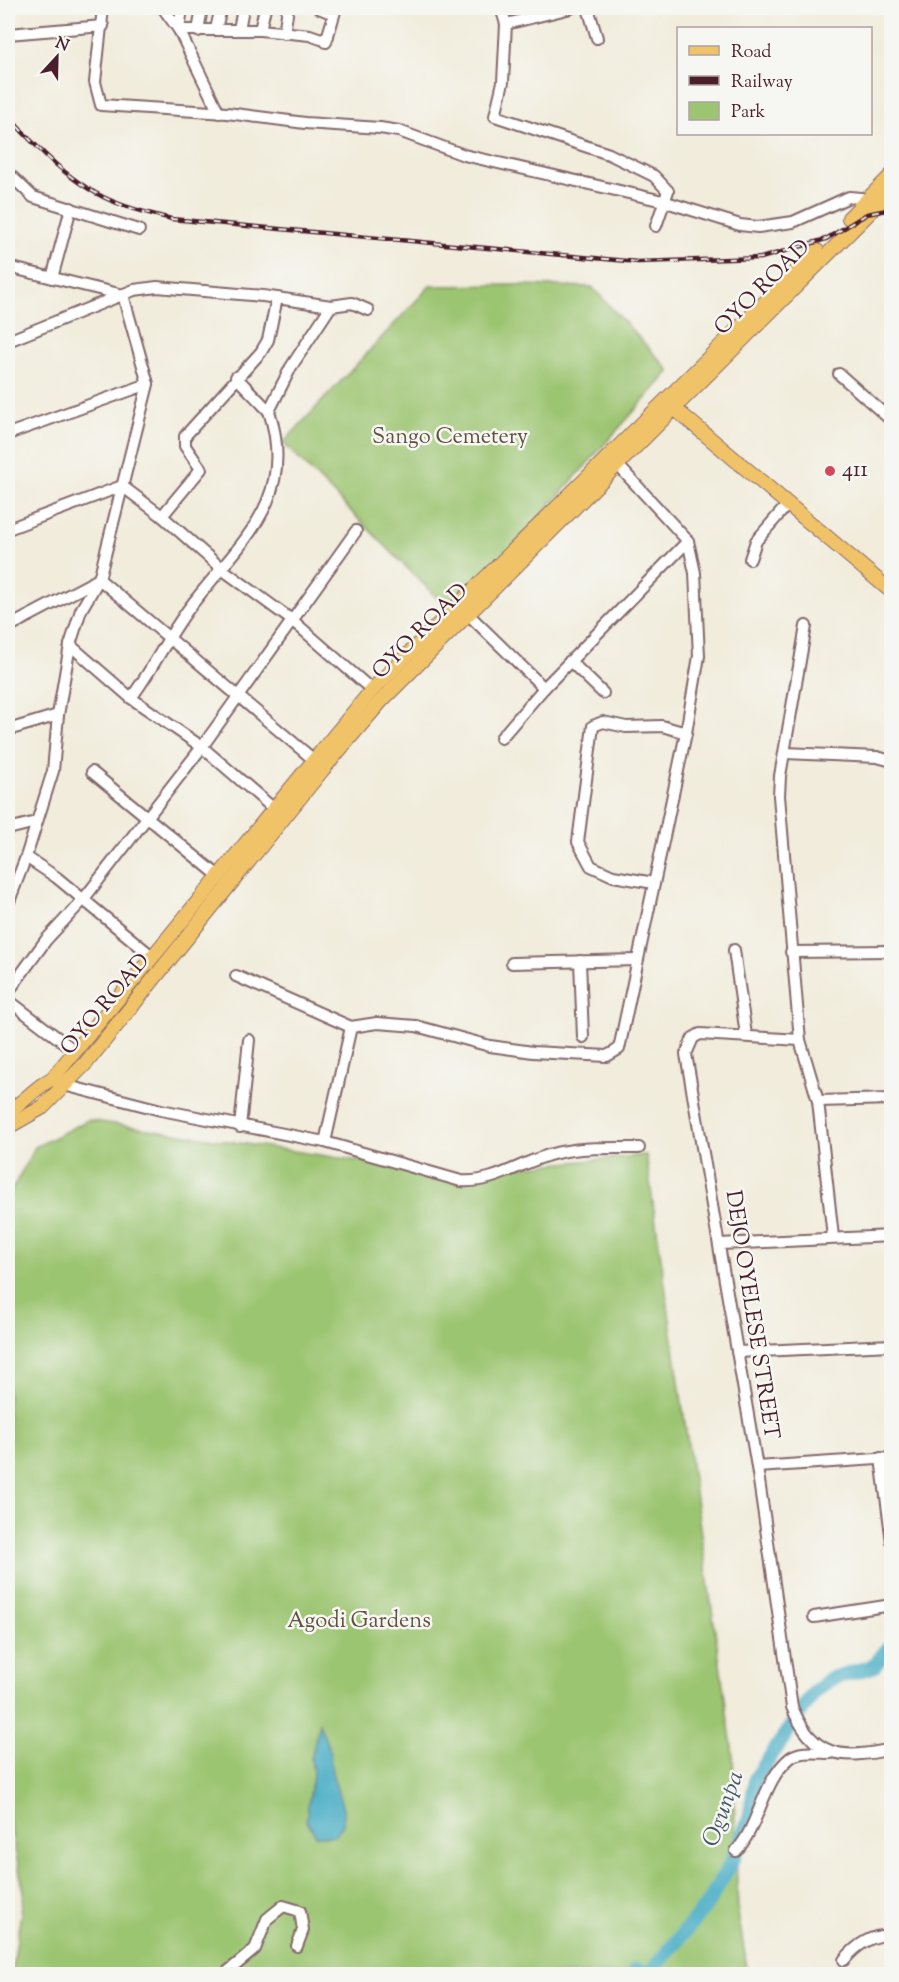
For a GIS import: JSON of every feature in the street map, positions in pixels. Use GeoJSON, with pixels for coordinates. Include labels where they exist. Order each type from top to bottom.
{"type":"FeatureCollection","features":[{"type":"Feature","properties":{"kind":"main road","name":"OYO ROAD"},"geometry":{"type":"LineString","coordinates":[[8,1112],[28,1099],[45,1081],[52,1079],[153,957],[205,906],[382,700],[619,465],[669,403],[781,284],[868,204],[891,175]]}},
{"type":"Feature","properties":{"kind":"main road","name":"OYO ROAD"},"geometry":{"type":"LineString","coordinates":[[868,204],[891,190]]}},
{"type":"Feature","properties":{"kind":"main road","name":"OYO ROAD"},"geometry":{"type":"LineString","coordinates":[[8,1127],[43,1107],[86,1063],[126,1016],[205,906],[220,877],[372,690],[609,455],[669,403]]}},
{"type":"Feature","properties":{"kind":"main road"},"geometry":{"type":"LineString","coordinates":[[669,403],[891,592]]}},
{"type":"Feature","properties":{"kind":"street"},"geometry":{"type":"LineString","coordinates":[[103,8],[103,26],[95,82],[101,105],[219,113],[399,131],[464,155],[663,201],[717,220],[758,227],[793,222],[849,197],[861,198],[868,204]]}},
{"type":"Feature","properties":{"kind":"street"},"geometry":{"type":"LineString","coordinates":[[164,8],[179,30],[219,113]]}},
{"type":"Feature","properties":{"kind":"street"},"geometry":{"type":"LineString","coordinates":[[179,30],[182,8]]}},
{"type":"Feature","properties":{"kind":"street"},"geometry":{"type":"LineString","coordinates":[[198,31],[202,8]]}},
{"type":"Feature","properties":{"kind":"street"},"geometry":{"type":"LineString","coordinates":[[216,29],[221,8]]}},
{"type":"Feature","properties":{"kind":"street"},"geometry":{"type":"LineString","coordinates":[[239,30],[243,8]]}},
{"type":"Feature","properties":{"kind":"street"},"geometry":{"type":"LineString","coordinates":[[260,30],[265,8]]}},
{"type":"Feature","properties":{"kind":"street"},"geometry":{"type":"LineString","coordinates":[[284,33],[288,8]]}},
{"type":"Feature","properties":{"kind":"street"},"geometry":{"type":"LineString","coordinates":[[179,30],[260,30],[327,39],[335,10],[319,8]]}},
{"type":"Feature","properties":{"kind":"street"},"geometry":{"type":"LineString","coordinates":[[501,8],[506,24],[503,82],[495,116],[609,154],[639,168],[663,184],[668,191],[656,226]]}},
{"type":"Feature","properties":{"kind":"street"},"geometry":{"type":"LineString","coordinates":[[506,24],[571,8]]}},
{"type":"Feature","properties":{"kind":"street"},"geometry":{"type":"LineString","coordinates":[[588,8],[597,38]]}},
{"type":"Feature","properties":{"kind":"street"},"geometry":{"type":"LineString","coordinates":[[8,34],[103,26]]}},
{"type":"Feature","properties":{"kind":"street"},"geometry":{"type":"LineString","coordinates":[[8,173],[33,197],[139,230]]}},
{"type":"Feature","properties":{"kind":"street"},"geometry":{"type":"LineString","coordinates":[[52,279],[72,208]]}},
{"type":"Feature","properties":{"kind":"street"},"geometry":{"type":"LineString","coordinates":[[8,267],[123,295]]}},
{"type":"Feature","properties":{"kind":"street"},"geometry":{"type":"LineString","coordinates":[[8,341],[134,290],[157,287],[277,298],[331,306],[351,303],[368,310]]}},
{"type":"Feature","properties":{"kind":"street"},"geometry":{"type":"LineString","coordinates":[[8,904],[26,857],[53,771],[58,715],[70,645],[81,610],[99,579],[148,384],[123,295]]}},
{"type":"Feature","properties":{"kind":"street"},"geometry":{"type":"LineString","coordinates":[[162,516],[201,469],[185,446],[185,436],[268,340],[277,298]]}},
{"type":"Feature","properties":{"kind":"street"},"geometry":{"type":"LineString","coordinates":[[269,411],[291,367],[331,306]]}},
{"type":"Feature","properties":{"kind":"street"},"geometry":{"type":"LineString","coordinates":[[839,374],[891,421]]}},
{"type":"Feature","properties":{"kind":"street"},"geometry":{"type":"LineString","coordinates":[[130,698],[151,672],[189,608],[250,534],[267,501],[278,448],[269,411],[236,377]]}},
{"type":"Feature","properties":{"kind":"street"},"geometry":{"type":"LineString","coordinates":[[8,434],[148,384]]}},
{"type":"Feature","properties":{"kind":"street"},"geometry":{"type":"LineString","coordinates":[[236,976],[351,1027],[377,1023],[416,1026],[490,1046],[532,1052],[607,1056],[619,1049],[686,733],[699,656],[695,573],[688,541],[609,455]]}},
{"type":"Feature","properties":{"kind":"street"},"geometry":{"type":"LineString","coordinates":[[122,486],[162,516],[222,569],[293,621],[372,690]]}},
{"type":"Feature","properties":{"kind":"street"},"geometry":{"type":"LineString","coordinates":[[8,529],[122,486]]}},
{"type":"Feature","properties":{"kind":"street"},"geometry":{"type":"LineString","coordinates":[[750,559],[756,541],[788,504]]}},
{"type":"Feature","properties":{"kind":"street"},"geometry":{"type":"LineString","coordinates":[[8,992],[46,940],[83,900],[202,747],[356,531]]}},
{"type":"Feature","properties":{"kind":"street"},"geometry":{"type":"LineString","coordinates":[[501,738],[544,688],[688,541]]}},
{"type":"Feature","properties":{"kind":"street"},"geometry":{"type":"LineString","coordinates":[[8,627],[99,579]]}},
{"type":"Feature","properties":{"kind":"street"},"geometry":{"type":"LineString","coordinates":[[99,579],[314,760]]}},
{"type":"Feature","properties":{"kind":"street"},"geometry":{"type":"LineString","coordinates":[[469,615],[544,688]]}},
{"type":"Feature","properties":{"kind":"street"},"geometry":{"type":"LineString","coordinates":[[806,626],[780,776],[779,796],[800,1040],[818,1101],[833,1237]]}},
{"type":"Feature","properties":{"kind":"street"},"geometry":{"type":"LineString","coordinates":[[70,645],[130,698],[202,747],[274,810]]}},
{"type":"Feature","properties":{"kind":"street"},"geometry":{"type":"LineString","coordinates":[[570,662],[603,693]]}},
{"type":"Feature","properties":{"kind":"street"},"geometry":{"type":"LineString","coordinates":[[8,730],[58,715]]}},
{"type":"Feature","properties":{"kind":"street"},"geometry":{"type":"LineString","coordinates":[[654,883],[613,876],[591,866],[578,842],[593,726],[603,722],[626,727],[662,726],[686,733]]}},
{"type":"Feature","properties":{"kind":"street"},"geometry":{"type":"LineString","coordinates":[[785,753],[877,757],[891,761]]}},
{"type":"Feature","properties":{"kind":"street"},"geometry":{"type":"LineString","coordinates":[[92,772],[220,877]]}},
{"type":"Feature","properties":{"kind":"street"},"geometry":{"type":"LineString","coordinates":[[8,829],[36,822]]}},
{"type":"Feature","properties":{"kind":"street"},"geometry":{"type":"LineString","coordinates":[[26,857],[56,877],[153,957]]}},
{"type":"Feature","properties":{"kind":"street"},"geometry":{"type":"LineString","coordinates":[[734,950],[746,1035]]}},
{"type":"Feature","properties":{"kind":"street"},"geometry":{"type":"LineString","coordinates":[[791,952],[891,951]]}},
{"type":"Feature","properties":{"kind":"street"},"geometry":{"type":"LineString","coordinates":[[512,963],[637,960]]}},
{"type":"Feature","properties":{"kind":"street"},"geometry":{"type":"LineString","coordinates":[[580,961],[583,1037]]}},
{"type":"Feature","properties":{"kind":"street"},"geometry":{"type":"LineString","coordinates":[[8,1000],[75,1051]]}},
{"type":"Feature","properties":{"kind":"street"},"geometry":{"type":"LineString","coordinates":[[325,1142],[351,1027]]}},
{"type":"Feature","properties":{"kind":"street","name":"DEJO OYELESE STREET"},"geometry":{"type":"LineString","coordinates":[[800,1040],[700,1034],[693,1038],[686,1054],[757,1467],[792,1707],[800,1728],[811,1741],[833,1753]]}},
{"type":"Feature","properties":{"kind":"street"},"geometry":{"type":"LineString","coordinates":[[240,1127],[249,1040]]}},
{"type":"Feature","properties":{"kind":"street"},"geometry":{"type":"LineString","coordinates":[[45,1081],[240,1127],[325,1142],[460,1181],[476,1182],[560,1152],[639,1148]]}},
{"type":"Feature","properties":{"kind":"street"},"geometry":{"type":"LineString","coordinates":[[818,1101],[891,1099]]}},
{"type":"Feature","properties":{"kind":"street"},"geometry":{"type":"LineString","coordinates":[[720,1244],[891,1236]]}},
{"type":"Feature","properties":{"kind":"street"},"geometry":{"type":"LineString","coordinates":[[737,1352],[891,1345]]}},
{"type":"Feature","properties":{"kind":"street"},"geometry":{"type":"LineString","coordinates":[[757,1467],[886,1458],[891,1542]]}},
{"type":"Feature","properties":{"kind":"street"},"geometry":{"type":"LineString","coordinates":[[814,1617],[891,1605]]}},
{"type":"Feature","properties":{"kind":"street"},"geometry":{"type":"LineString","coordinates":[[736,1851],[745,1842],[774,1779],[790,1758],[807,1753],[860,1756],[891,1749]]}},
{"type":"Feature","properties":{"kind":"street"},"geometry":{"type":"LineString","coordinates":[[225,1974],[255,1949],[267,1919],[283,1906],[300,1911],[303,1930],[297,1946]]}},
{"type":"Feature","properties":{"kind":"street"},"geometry":{"type":"LineString","coordinates":[[844,1960],[854,1948],[871,1938],[890,1932]]}},
{"type":"Feature","properties":{"kind":"green space","name":"Sango Cemetery"},"geometry":{"type":"Polygon","coordinates":[[[430,286],[592,287],[670,371],[453,614],[283,443],[430,286]]]}},
{"type":"Feature","properties":{"kind":"green space","name":"Agodi Gardens"},"geometry":{"type":"Polygon","coordinates":[[[88,1120],[446,1174],[646,1155],[733,1754],[738,1913],[748,1974],[12,1974],[24,1892],[8,1817],[8,1197],[35,1147],[88,1120]]]}},
{"type":"Feature","properties":{"kind":"water"},"geometry":{"type":"Polygon","coordinates":[[[319,1723],[330,1752],[332,1773],[343,1809],[343,1825],[334,1836],[316,1836],[306,1820],[313,1774],[311,1759],[319,1723]]]}},
{"type":"Feature","properties":{"kind":"waterway","name":"Ogunpa"},"geometry":{"type":"LineString","coordinates":[[634,1974],[636,1970],[650,1973],[706,1906],[731,1863],[750,1817],[756,1778],[813,1694],[830,1679],[874,1666],[892,1643]]}},
{"type":"Feature","properties":{"kind":"railway"},"geometry":{"type":"LineString","coordinates":[[8,116],[44,154],[86,187],[123,205],[171,219],[638,262],[761,258],[826,239],[867,214],[892,209]]}},
{"type":"Feature","properties":{"kind":"place","name":"411"},"geometry":{"type":"Point","coordinates":[830,471]}}]}
